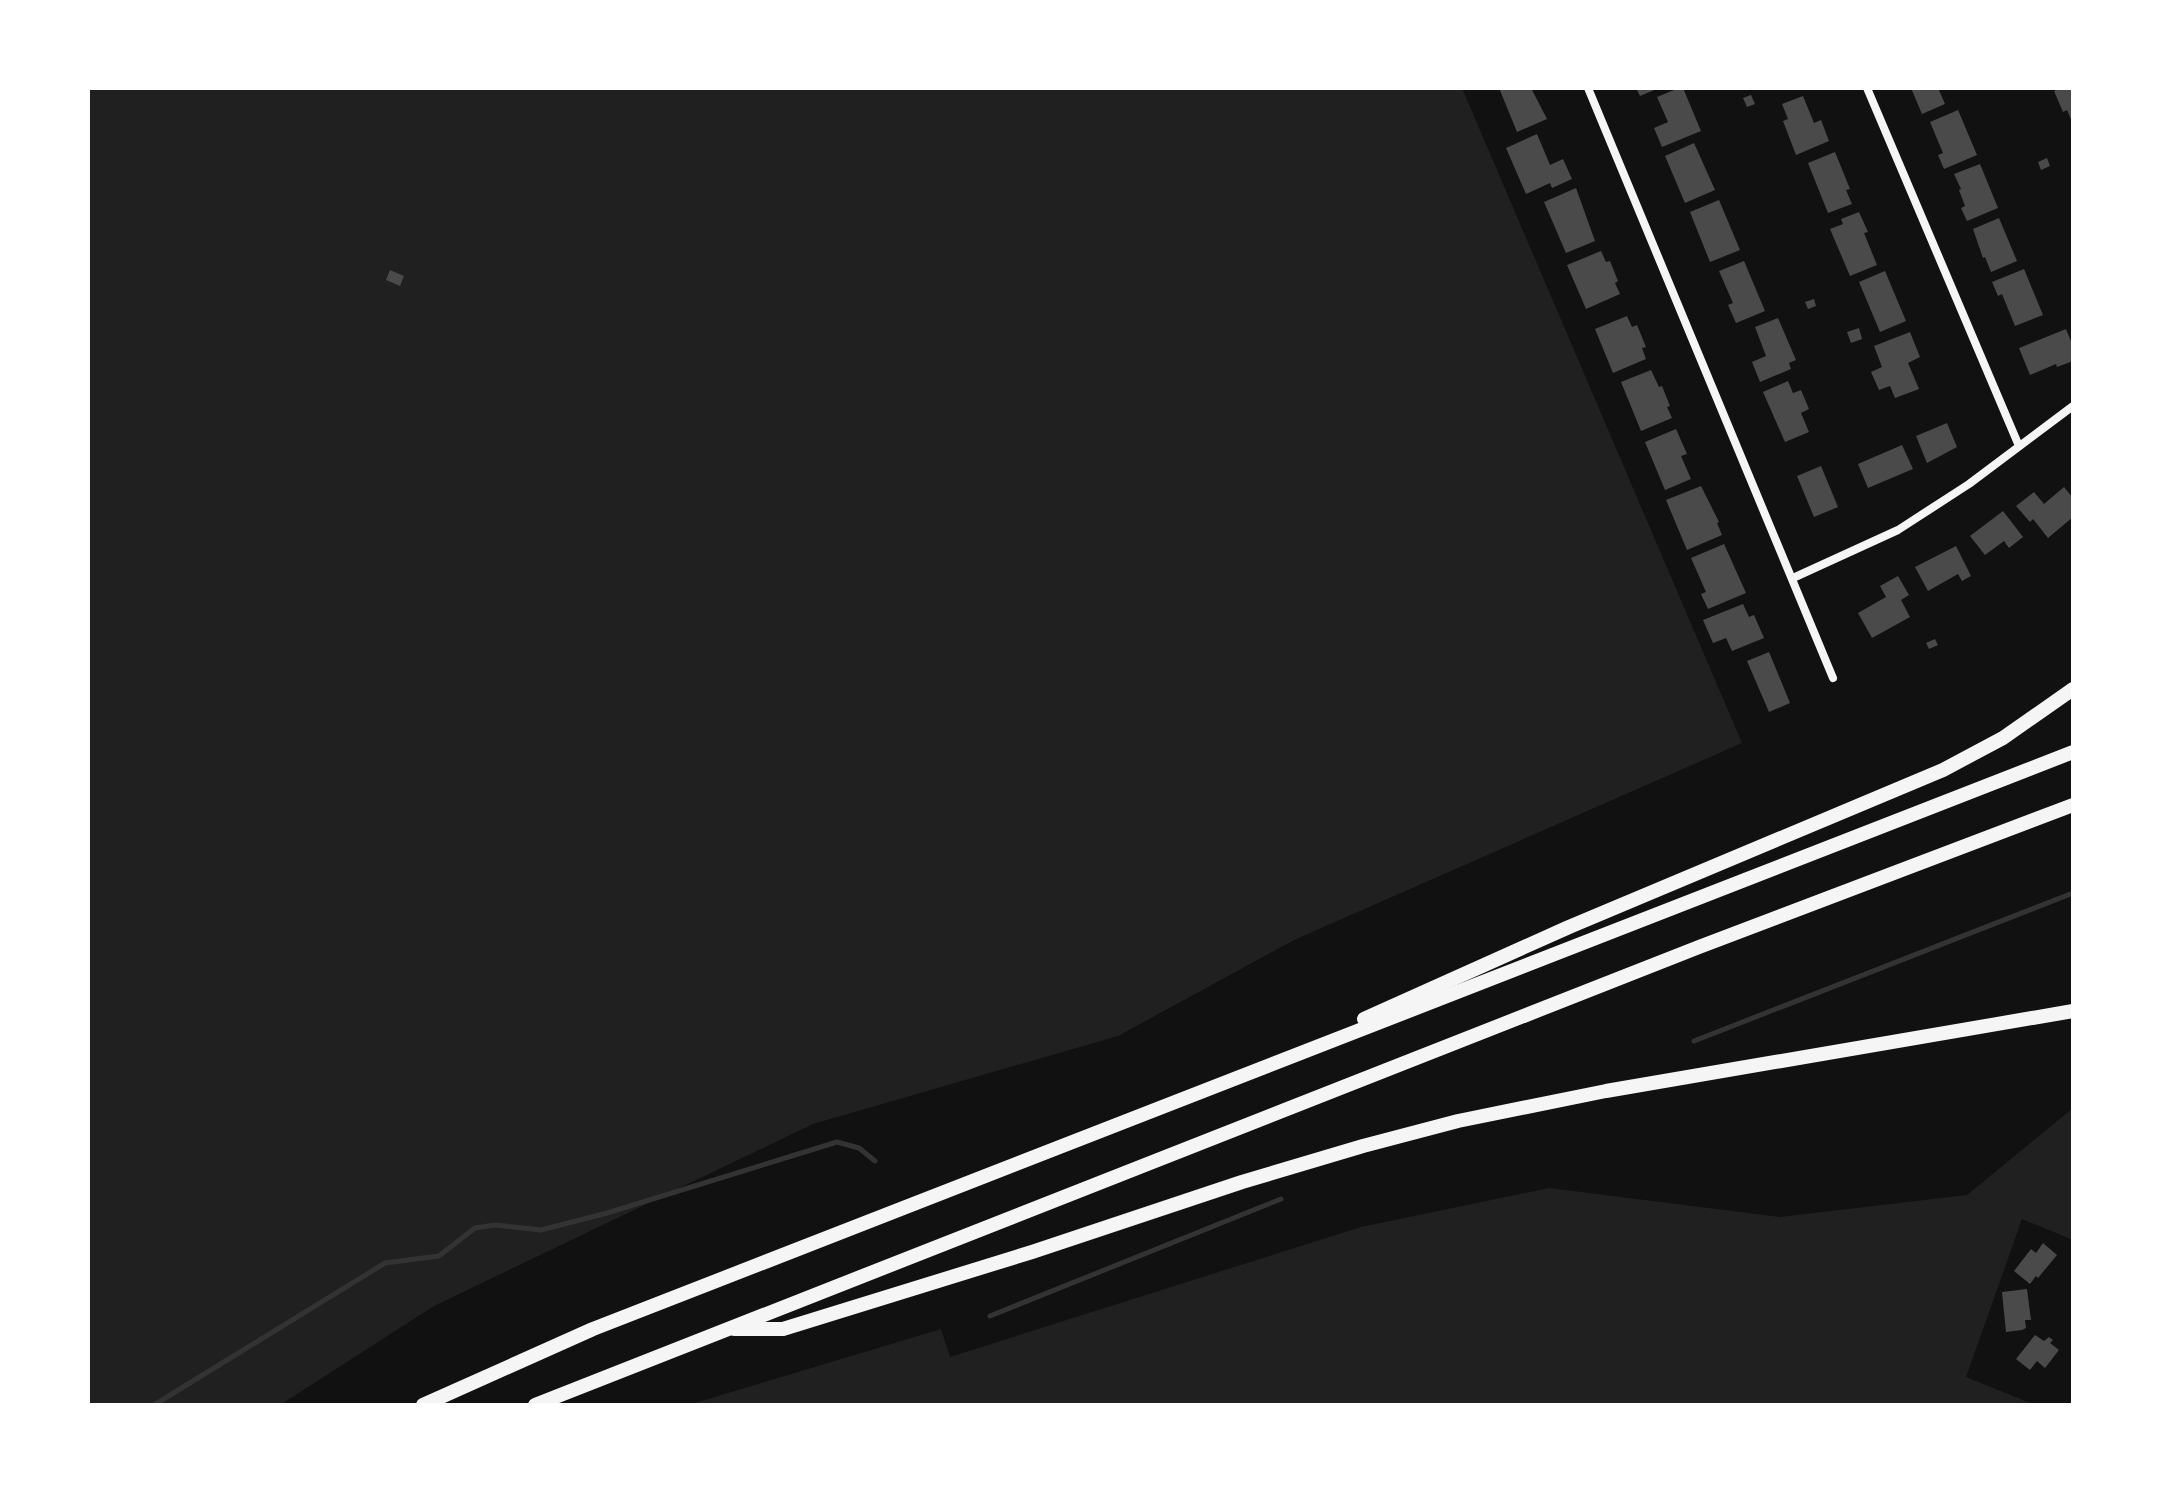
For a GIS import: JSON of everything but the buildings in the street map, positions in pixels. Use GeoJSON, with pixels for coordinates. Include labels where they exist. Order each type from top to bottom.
{"type":"FeatureCollection","features":[{"type":"Feature","properties":{"kind":"highway"},"geometry":{"type":"LineString","coordinates":[[423,1405],[593,1329],[1249,1070],[1677,881],[1909,786],[1993,743],[2073,689]]}},
{"type":"Feature","properties":{"kind":"highway"},"geometry":{"type":"LineString","coordinates":[[1107,1128],[1207,1092],[2073,752]]}},
{"type":"Feature","properties":{"kind":"highway"},"geometry":{"type":"LineString","coordinates":[[535,1405],[1699,947],[2073,805]]}},
{"type":"Feature","properties":{"kind":"highway"},"geometry":{"type":"LineString","coordinates":[[725,1329],[783,1329],[1032,1252],[1242,1182],[1458,1121],[1621,1089],[2073,1011]]}},
{"type":"Feature","properties":{"kind":"street"},"geometry":{"type":"LineString","coordinates":[[1588,88],[1833,678]]}},
{"type":"Feature","properties":{"kind":"street"},"geometry":{"type":"LineString","coordinates":[[1867,88],[2019,446]]}},
{"type":"Feature","properties":{"kind":"street"},"geometry":{"type":"LineString","coordinates":[[1793,578],[1898,530],[1969,484],[2073,406]]}},
{"type":"Feature","properties":{"kind":"shaded area"},"geometry":{"type":"Polygon","coordinates":[[[88,88],[1462,88],[1742,743],[1294,940],[1118,1036],[813,1124],[434,1306],[280,1405],[88,1405],[88,88]]]}},
{"type":"Feature","properties":{"kind":"shaded area"},"geometry":{"type":"Polygon","coordinates":[[[2073,1108],[2073,1240],[2022,1219],[1966,1377],[2035,1405],[688,1405],[941,1329],[950,1357],[1361,1227],[1549,1188],[1780,1217],[1967,1195],[2073,1108]]]}},
{"type":"Feature","properties":{"kind":"waterway"},"geometry":{"type":"LineString","coordinates":[[1694,1041],[2073,893]]}},
{"type":"Feature","properties":{"kind":"waterway"},"geometry":{"type":"LineString","coordinates":[[154,1405],[385,1263],[439,1256],[475,1228],[495,1225],[541,1230],[607,1213],[837,1142],[859,1148],[875,1161]]}},
{"type":"Feature","properties":{"kind":"waterway"},"geometry":{"type":"LineString","coordinates":[[990,1316],[1281,1199]]}}]}
